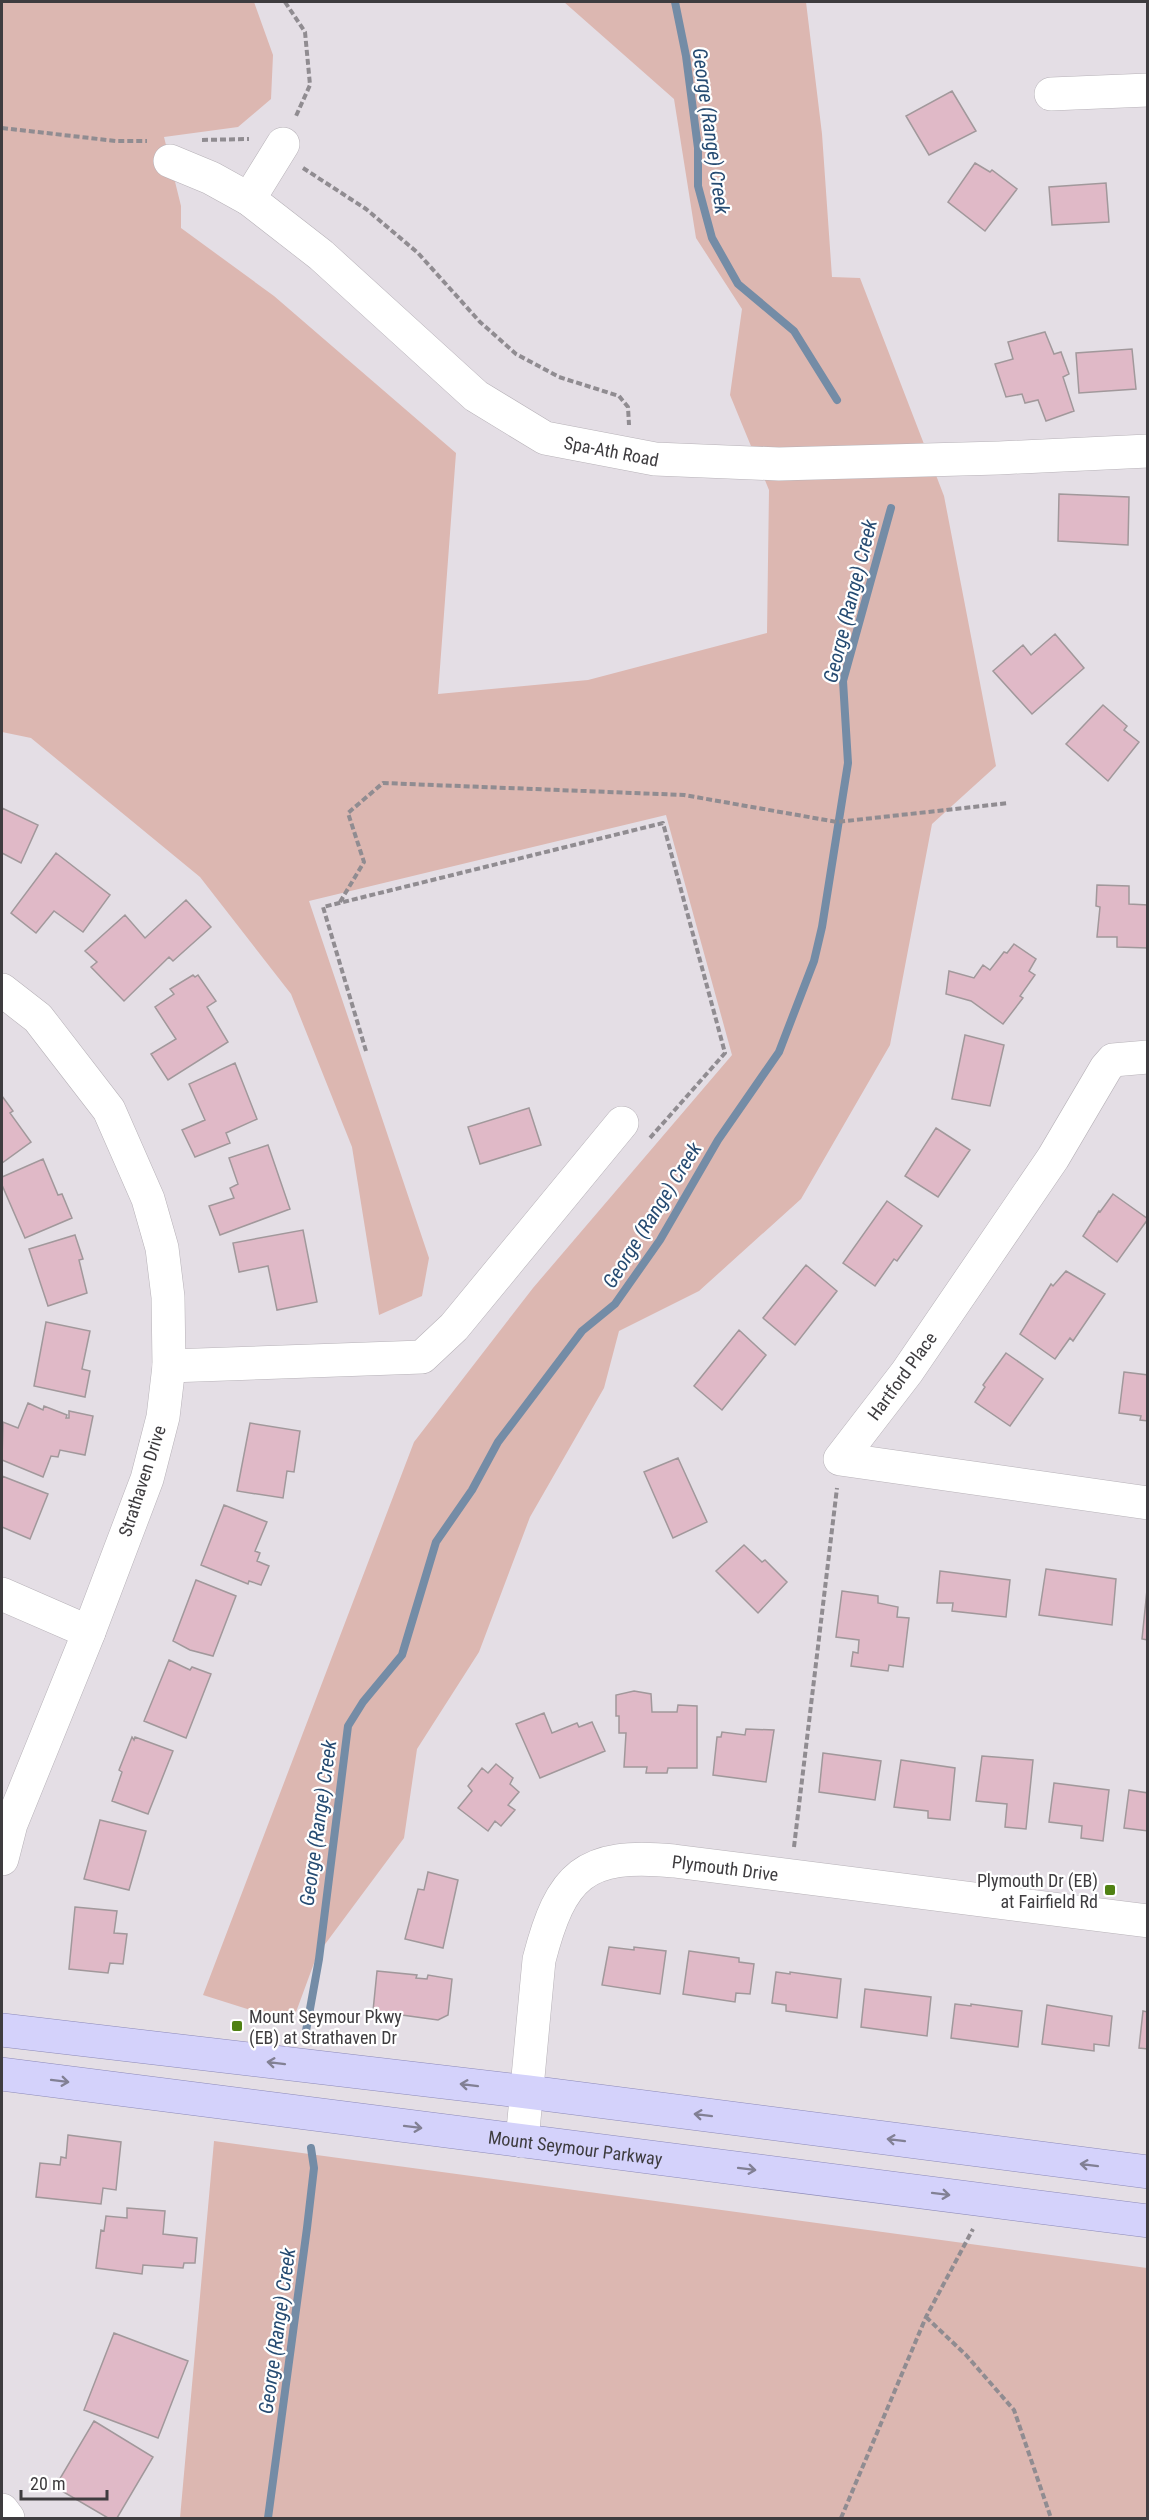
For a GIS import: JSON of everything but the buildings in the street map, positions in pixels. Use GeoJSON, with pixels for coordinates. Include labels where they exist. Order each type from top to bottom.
{"type":"FeatureCollection","features":[{"type":"Feature","properties":{"kind":"main road"},"geometry":{"type":"LineString","coordinates":[[2,2030],[528,2092],[1148,2172]]}},
{"type":"Feature","properties":{"kind":"main road","name":"Mount Seymour Parkway"},"geometry":{"type":"LineString","coordinates":[[2,2074],[1148,2221]]}},
{"type":"Feature","properties":{"kind":"street"},"geometry":{"type":"LineString","coordinates":[[1051,94],[1148,90]]}},
{"type":"Feature","properties":{"kind":"street","name":"Spa-Ath Road"},"geometry":{"type":"LineString","coordinates":[[170,147],[211,178],[249,199],[321,255],[476,396],[545,438],[655,459],[779,464],[1148,451]]}},
{"type":"Feature","properties":{"kind":"street"},"geometry":{"type":"LineString","coordinates":[[249,199],[291,155]]}},
{"type":"Feature","properties":{"kind":"street","name":"Strathaven Drive"},"geometry":{"type":"LineString","coordinates":[[2,990],[38,1018],[108,1110],[113,1120],[148,1199],[162,1248],[168,1297],[170,1366],[163,1417],[147,1479],[89,1632],[6,1822],[2,1859]]}},
{"type":"Feature","properties":{"kind":"street","name":"Hartford Place"},"geometry":{"type":"LineString","coordinates":[[840,1460],[907,1372],[1046,1168],[1106,1068],[1113,1060],[1148,1057]]}},
{"type":"Feature","properties":{"kind":"street"},"geometry":{"type":"LineString","coordinates":[[170,1366],[422,1358],[634,1133]]}},
{"type":"Feature","properties":{"kind":"street"},"geometry":{"type":"LineString","coordinates":[[840,1460],[1148,1503]]}},
{"type":"Feature","properties":{"kind":"street"},"geometry":{"type":"LineString","coordinates":[[2,1594],[89,1632]]}},
{"type":"Feature","properties":{"kind":"street","name":"Plymouth Drive"},"geometry":{"type":"LineString","coordinates":[[522,2141],[539,1960],[563,1894],[576,1879],[608,1861],[649,1859],[1148,1921]]}},
{"type":"Feature","properties":{"kind":"street"},"geometry":{"type":"LineString","coordinates":[[2,2510],[8,2518]]}},
{"type":"Feature","properties":{"kind":"path"},"geometry":{"type":"LineString","coordinates":[[285,2],[305,32],[310,85],[291,155],[366,209],[418,253],[480,322],[516,354],[559,377],[619,396],[628,407],[629,427]]}},
{"type":"Feature","properties":{"kind":"path"},"geometry":{"type":"LineString","coordinates":[[2,128],[170,147],[251,140]]}},
{"type":"Feature","properties":{"kind":"path"},"geometry":{"type":"LineString","coordinates":[[340,903],[364,862],[348,813],[383,783],[684,795],[837,822],[1009,803]]}},
{"type":"Feature","properties":{"kind":"path"},"geometry":{"type":"LineString","coordinates":[[366,1052],[323,907],[663,823],[725,1053],[634,1133]]}},
{"type":"Feature","properties":{"kind":"path"},"geometry":{"type":"LineString","coordinates":[[790,1875],[828,1578],[840,1460]]}},
{"type":"Feature","properties":{"kind":"path"},"geometry":{"type":"LineString","coordinates":[[842,2518],[926,2317],[975,2226]]}},
{"type":"Feature","properties":{"kind":"path"},"geometry":{"type":"LineString","coordinates":[[926,2317],[966,2355],[1014,2410],[1051,2518]]}},
{"type":"Feature","properties":{"kind":"shaded area"},"geometry":{"type":"Polygon","coordinates":[[[2,2],[254,2],[273,55],[271,99],[238,127],[164,137],[181,206],[181,228],[274,296],[456,453],[438,694],[588,680],[767,633],[769,490],[730,395],[742,309],[696,238],[674,99],[564,2],[806,2],[822,134],[832,277],[860,278],[944,496],[996,766],[932,824],[890,1045],[801,1199],[699,1291],[619,1331],[604,1388],[530,1517],[479,1652],[417,1749],[404,1838],[317,1955],[292,2023],[203,1995],[414,1442],[533,1288],[732,1055],[666,815],[309,901],[429,1258],[422,1296],[379,1315],[352,1147],[291,994],[200,877],[31,738],[2,732],[2,2]]]}},
{"type":"Feature","properties":{"kind":"shaded area"},"geometry":{"type":"Polygon","coordinates":[[[214,2141],[1147,2268],[1147,2518],[180,2518],[214,2141]]]}},
{"type":"Feature","properties":{"kind":"waterway","name":"George (Range) Creek"},"geometry":{"type":"LineString","coordinates":[[675,2],[686,56],[698,148],[698,186],[712,238],[738,284],[794,331],[837,400]]}},
{"type":"Feature","properties":{"kind":"waterway","name":"George (Range) Creek"},"geometry":{"type":"LineString","coordinates":[[306,2031],[319,1959],[348,1726],[363,1702],[402,1655],[436,1542],[472,1490],[498,1442],[582,1331],[615,1304],[660,1240],[718,1140],[779,1052],[814,961],[822,927],[848,763],[843,681],[891,508]]}},
{"type":"Feature","properties":{"kind":"waterway","name":"George (Range) Creek"},"geometry":{"type":"LineString","coordinates":[[268,2518],[314,2168],[311,2148]]}},
{"type":"Feature","properties":{"kind":"place","name":"Plymouth Dr (EB) at Fairfield Rd"},"geometry":{"type":"Point","coordinates":[1110,1890]}},
{"type":"Feature","properties":{"kind":"place","name":"Mount Seymour Pkwy (EB) at Strathaven Dr"},"geometry":{"type":"Point","coordinates":[237,2026]}}]}
